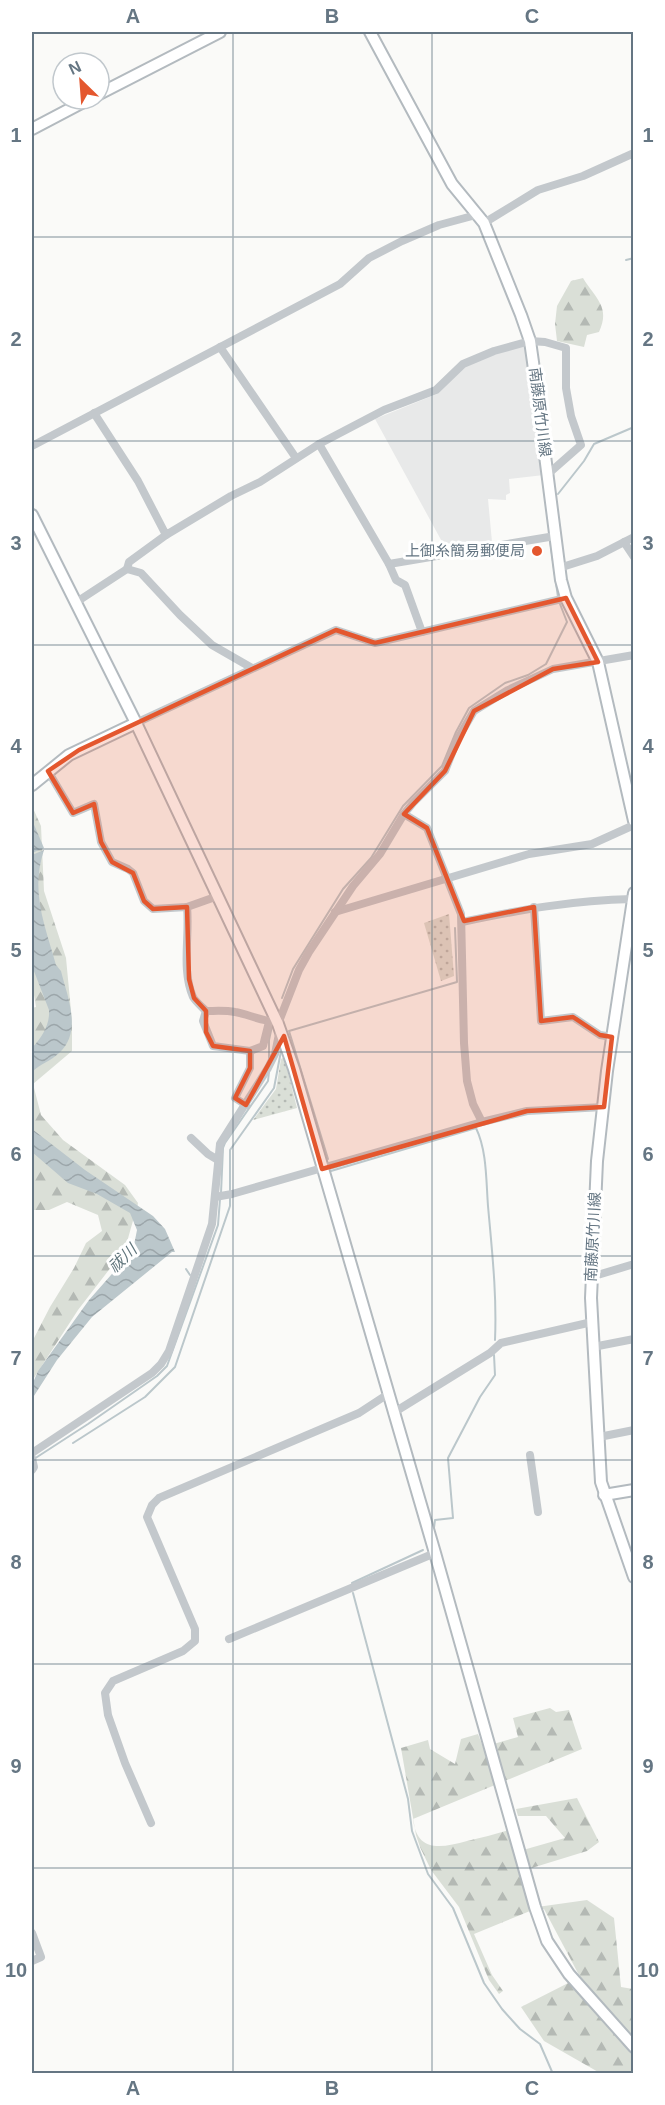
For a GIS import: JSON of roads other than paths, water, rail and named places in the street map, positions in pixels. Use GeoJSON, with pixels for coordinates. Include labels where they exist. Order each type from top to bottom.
{"type":"FeatureCollection","features":[{"type":"Feature","properties":{"kind":"street"},"geometry":{"type":"LineString","coordinates":[[111,88],[220,32]]}},
{"type":"Feature","properties":{"kind":"street","name":"南藤原竹川線"},"geometry":{"type":"LineString","coordinates":[[370,32],[452,184],[480,219],[530,341],[559,568],[566,598],[598,662],[633,823]]}},
{"type":"Feature","properties":{"kind":"street"},"geometry":{"type":"LineString","coordinates":[[32,129],[66,111]]}},
{"type":"Feature","properties":{"kind":"street"},"geometry":{"type":"LineString","coordinates":[[32,446],[340,284],[369,258],[394,245],[439,225],[480,219],[538,190],[583,176],[633,153]]}},
{"type":"Feature","properties":{"kind":"street"},"geometry":{"type":"LineString","coordinates":[[75,603],[127,568],[129,562],[166,535],[261,481],[319,444],[384,410],[436,390],[463,364],[494,351],[530,341],[545,342],[566,348],[566,388],[571,416],[581,445],[548,474]]}},
{"type":"Feature","properties":{"kind":"street"},"geometry":{"type":"LineString","coordinates":[[220,347],[296,458]]}},
{"type":"Feature","properties":{"kind":"street"},"geometry":{"type":"LineString","coordinates":[[94,413],[142,488],[166,535]]}},
{"type":"Feature","properties":{"kind":"street"},"geometry":{"type":"LineString","coordinates":[[319,444],[396,580],[405,585],[422,632]]}},
{"type":"Feature","properties":{"kind":"street"},"geometry":{"type":"LineString","coordinates":[[32,515],[136,723],[218,896],[294,1069],[535,1907],[547,1941],[569,1974],[633,2047]]}},
{"type":"Feature","properties":{"kind":"street"},"geometry":{"type":"LineString","coordinates":[[389,564],[555,536]]}},
{"type":"Feature","properties":{"kind":"street"},"geometry":{"type":"LineString","coordinates":[[559,568],[597,556],[633,537]]}},
{"type":"Feature","properties":{"kind":"street"},"geometry":{"type":"LineString","coordinates":[[624,542],[633,557]]}},
{"type":"Feature","properties":{"kind":"street"},"geometry":{"type":"LineString","coordinates":[[127,568],[141,573],[212,645],[252,668]]}},
{"type":"Feature","properties":{"kind":"street"},"geometry":{"type":"LineString","coordinates":[[32,785],[79,750],[336,630],[375,643],[566,598]]}},
{"type":"Feature","properties":{"kind":"street"},"geometry":{"type":"LineString","coordinates":[[206,1011],[203,1021],[213,1046],[250,1051],[263,1046],[276,1024],[299,970],[335,912],[380,854],[413,802],[445,771],[457,740],[474,711],[508,690],[553,669],[633,655]]}},
{"type":"Feature","properties":{"kind":"street"},"geometry":{"type":"LineString","coordinates":[[48,771],[73,813],[94,804],[101,842],[106,852],[112,862],[128,868],[133,873],[144,901],[153,909],[187,907],[218,896]]}},
{"type":"Feature","properties":{"kind":"street"},"geometry":{"type":"LineString","coordinates":[[404,814],[427,828],[448,879],[462,922],[464,1043],[467,1081],[473,1104],[482,1122]]}},
{"type":"Feature","properties":{"kind":"street"},"geometry":{"type":"LineString","coordinates":[[335,912],[529,854],[592,844],[633,823]]}},
{"type":"Feature","properties":{"kind":"street"},"geometry":{"type":"LineString","coordinates":[[462,922],[534,907],[601,900],[633,900]]}},
{"type":"Feature","properties":{"kind":"street","name":"南藤原竹川線"},"geometry":{"type":"LineString","coordinates":[[633,900],[612,1037],[597,1161],[591,1277],[601,1482],[633,1577]]}},
{"type":"Feature","properties":{"kind":"street"},"geometry":{"type":"LineString","coordinates":[[187,907],[189,928],[186,952],[189,980],[194,998],[206,1011],[231,1011],[256,1016],[276,1024]]}},
{"type":"Feature","properties":{"kind":"street"},"geometry":{"type":"LineString","coordinates":[[534,907],[541,1021],[573,1017],[600,1035],[612,1037]]}},
{"type":"Feature","properties":{"kind":"street"},"geometry":{"type":"LineString","coordinates":[[32,1453],[152,1373],[169,1351],[212,1224],[217,1197],[219,1150],[223,1138],[246,1105],[273,1057],[276,1024]]}},
{"type":"Feature","properties":{"kind":"street"},"geometry":{"type":"LineString","coordinates":[[246,1105],[235,1098],[250,1068],[250,1051]]}},
{"type":"Feature","properties":{"kind":"street"},"geometry":{"type":"LineString","coordinates":[[217,1197],[528,1111],[604,1107]]}},
{"type":"Feature","properties":{"kind":"street"},"geometry":{"type":"LineString","coordinates":[[190,1138],[218,1160]]}},
{"type":"Feature","properties":{"kind":"street"},"geometry":{"type":"LineString","coordinates":[[591,1277],[633,1264]]}},
{"type":"Feature","properties":{"kind":"street"},"geometry":{"type":"LineString","coordinates":[[393,1413],[490,1353],[501,1343],[592,1322]]}},
{"type":"Feature","properties":{"kind":"street"},"geometry":{"type":"LineString","coordinates":[[593,1347],[633,1339]]}},
{"type":"Feature","properties":{"kind":"street"},"geometry":{"type":"LineString","coordinates":[[151,1823],[108,1715],[105,1693],[113,1682],[183,1651],[195,1641],[195,1629],[147,1517],[152,1505],[159,1498],[359,1413],[387,1394]]}},
{"type":"Feature","properties":{"kind":"street"},"geometry":{"type":"LineString","coordinates":[[599,1437],[633,1430]]}},
{"type":"Feature","properties":{"kind":"street"},"geometry":{"type":"LineString","coordinates":[[530,1455],[537,1512]]}},
{"type":"Feature","properties":{"kind":"street"},"geometry":{"type":"LineString","coordinates":[[32,1458],[33,1469]]}},
{"type":"Feature","properties":{"kind":"street"},"geometry":{"type":"LineString","coordinates":[[604,1495],[633,1490]]}},
{"type":"Feature","properties":{"kind":"street"},"geometry":{"type":"LineString","coordinates":[[230,1639],[435,1553]]}},
{"type":"Feature","properties":{"kind":"street"},"geometry":{"type":"LineString","coordinates":[[32,1933],[41,1957],[32,1961]]}},
{"type":"Feature","properties":{"kind":"water"},"geometry":{"type":"Polygon","coordinates":[[[32,820],[44,848],[32,853],[32,820]]]}},
{"type":"Feature","properties":{"kind":"water"},"geometry":{"type":"Polygon","coordinates":[[[44,850],[38,880],[41,908],[56,965],[61,971],[67,991],[72,1024],[66,1044],[56,1056],[32,1072],[32,1048],[45,1030],[49,1015],[32,966],[32,855],[44,850]]]}},
{"type":"Feature","properties":{"kind":"water"},"geometry":{"type":"Polygon","coordinates":[[[32,1129],[85,1170],[153,1216],[165,1229],[175,1252],[172,1252],[92,1317],[57,1360],[32,1399],[32,1385],[38,1371],[89,1300],[133,1250],[137,1230],[130,1213],[97,1194],[68,1183],[32,1152],[32,1129]]]}},
{"type":"Feature","properties":{"kind":"waterway"},"geometry":{"type":"LineString","coordinates":[[626,260],[634,258]]}},
{"type":"Feature","properties":{"kind":"waterway"},"geometry":{"type":"LineString","coordinates":[[558,494],[584,461],[594,444],[634,427]]}},
{"type":"Feature","properties":{"kind":"waterway"},"geometry":{"type":"LineString","coordinates":[[550,540],[558,597]]}},
{"type":"Feature","properties":{"kind":"waterway"},"geometry":{"type":"LineString","coordinates":[[282,998],[293,969],[343,889],[371,858],[403,806],[442,766],[469,708],[505,683],[528,675],[546,664],[567,622],[560,604]]}},
{"type":"Feature","properties":{"kind":"waterway"},"geometry":{"type":"LineString","coordinates":[[328,1159],[289,1031],[457,982],[455,928]]}},
{"type":"Feature","properties":{"kind":"waterway"},"geometry":{"type":"LineString","coordinates":[[269,1060],[272,1026]]}},
{"type":"Feature","properties":{"kind":"waterway"},"geometry":{"type":"LineString","coordinates":[[73,1443],[145,1397],[175,1367],[230,1206],[230,1150],[274,1088],[281,1051]]}},
{"type":"Feature","properties":{"kind":"waterway"},"geometry":{"type":"LineString","coordinates":[[221,1193],[223,1148],[268,1081],[269,1072]]}},
{"type":"Feature","properties":{"kind":"waterway"},"geometry":{"type":"LineString","coordinates":[[331,1171],[476,1128],[480,1137],[485,1166],[495,1290],[495,1340]]}},
{"type":"Feature","properties":{"kind":"waterway"},"geometry":{"type":"LineString","coordinates":[[34,1459],[157,1376],[167,1366],[218,1225],[220,1199]]}},
{"type":"Feature","properties":{"kind":"waterway"},"geometry":{"type":"LineString","coordinates":[[186,1269],[190,1275]]}},
{"type":"Feature","properties":{"kind":"waterway"},"geometry":{"type":"LineString","coordinates":[[434,1528],[435,1520],[453,1518],[448,1458],[480,1397],[495,1375],[494,1355]]}},
{"type":"Feature","properties":{"kind":"waterway"},"geometry":{"type":"LineString","coordinates":[[352,1583],[423,1550]]}},
{"type":"Feature","properties":{"kind":"waterway"},"geometry":{"type":"LineString","coordinates":[[353,1593],[408,1799],[412,1831],[428,1874],[453,1908],[484,1983],[502,2009],[520,2029],[540,2044],[553,2074]]}},
{"type":"Feature","properties":{"kind":"place","name":"上御糸簡易郵便局"},"geometry":{"type":"Point","coordinates":[537,551]}},
{"type":"Feature","properties":{"kind":"water label","name":"祓川"},"geometry":{"type":"Point","coordinates":[122,1258]}}]}
